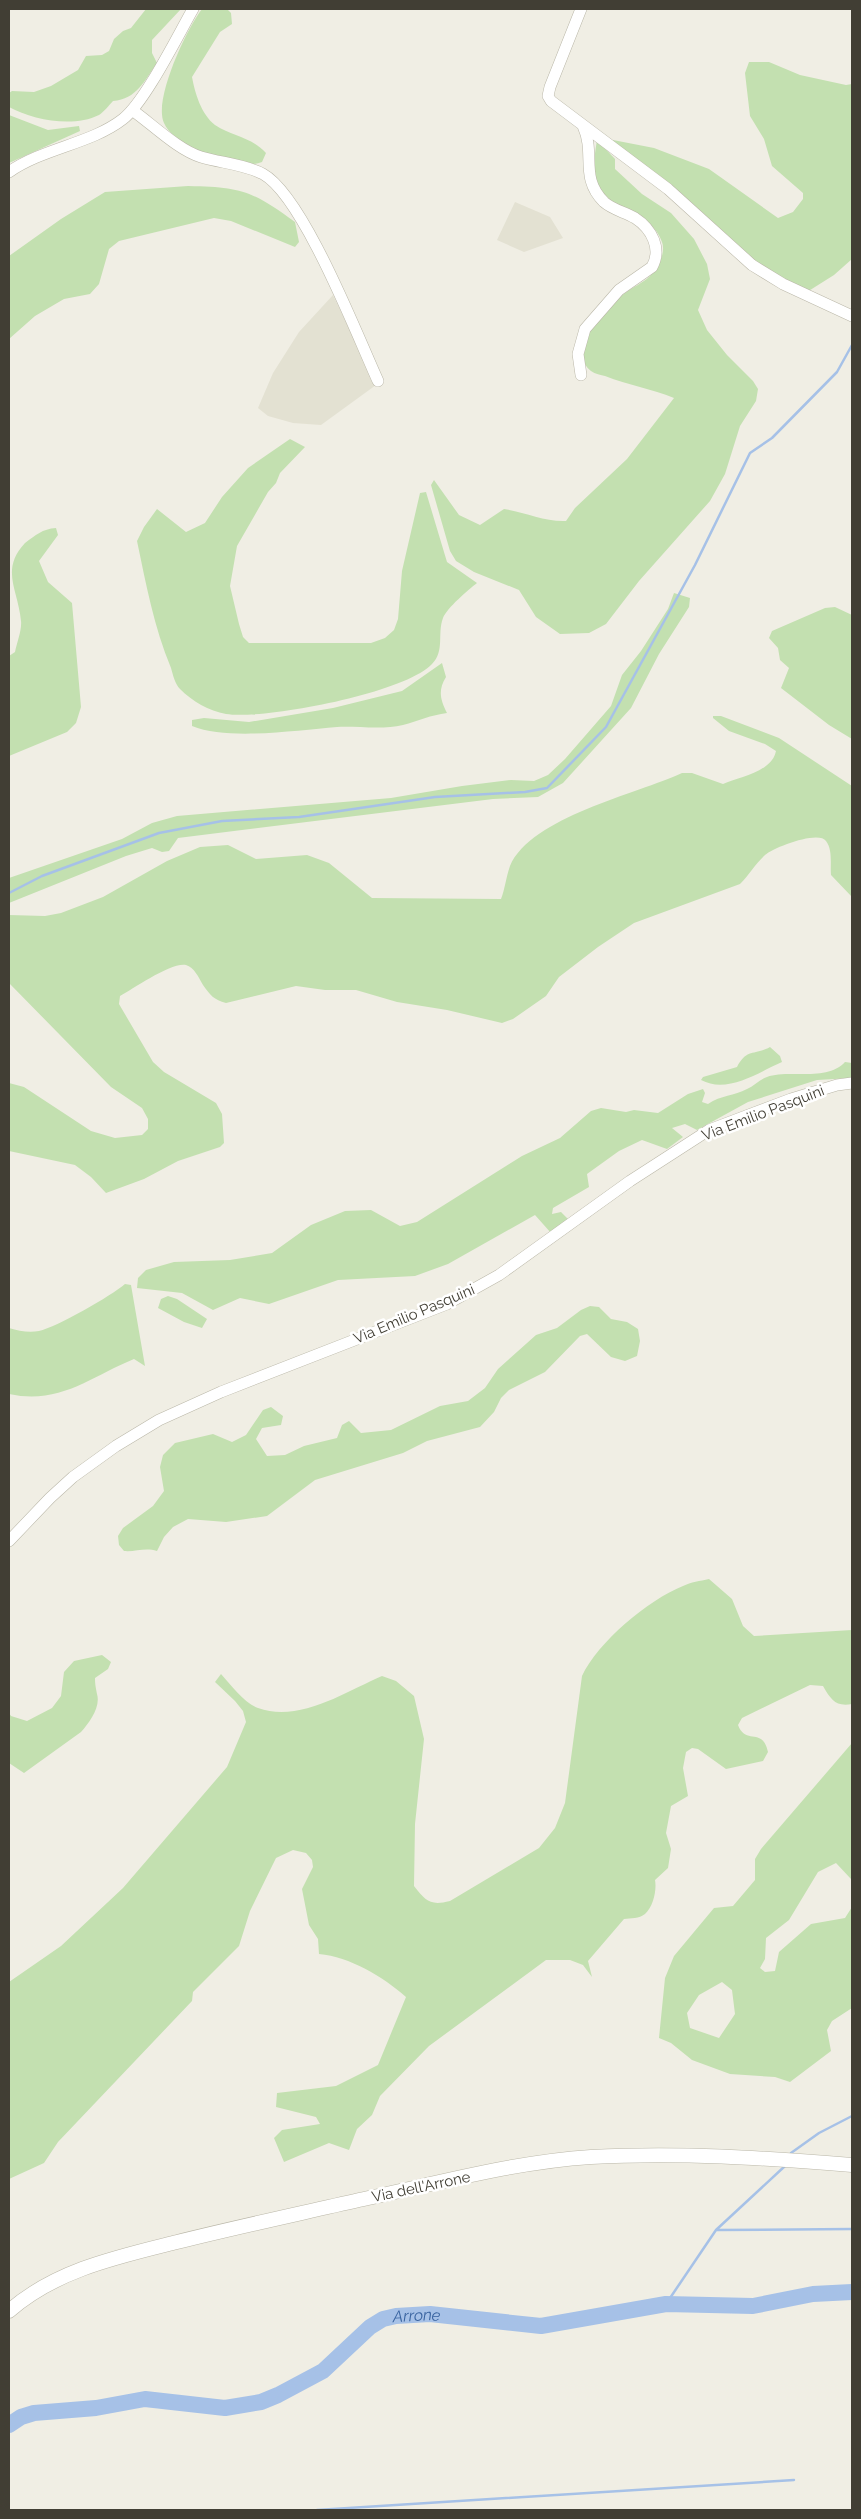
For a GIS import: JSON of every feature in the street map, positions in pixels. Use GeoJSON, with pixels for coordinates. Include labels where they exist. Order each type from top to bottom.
{"type":"FeatureCollection","features":[{"type":"Feature","properties":{"kind":"street"},"geometry":{"type":"LineString","coordinates":[[9,172],[48,151],[104,130],[124,118],[132,110],[193,9]]}},
{"type":"Feature","properties":{"kind":"street"},"geometry":{"type":"LineString","coordinates":[[582,9],[548,92],[551,101],[668,189],[752,266],[783,284],[852,316]]}},
{"type":"Feature","properties":{"kind":"street"},"geometry":{"type":"LineString","coordinates":[[132,110],[190,152],[264,174],[284,192],[295,206],[326,268],[378,381]]}},
{"type":"Feature","properties":{"kind":"street"},"geometry":{"type":"LineString","coordinates":[[581,375],[578,354],[585,330],[619,290],[652,267],[657,256],[656,244],[647,229],[635,218],[611,207],[594,188],[588,173],[589,149],[583,126]]}},
{"type":"Feature","properties":{"kind":"street","name":"Via Emilio Pasquini"},"geometry":{"type":"LineString","coordinates":[[9,1541],[50,1498],[84,1468],[159,1420],[221,1392],[447,1304],[500,1276],[630,1181],[709,1130],[791,1099],[837,1085],[852,1083]]}},
{"type":"Feature","properties":{"kind":"street","name":"Via dell'Arrone"},"geometry":{"type":"LineString","coordinates":[[9,2311],[49,2283],[100,2262],[227,2230],[457,2179],[538,2164],[590,2157],[670,2154],[852,2165]]}},
{"type":"Feature","properties":{"kind":"shaded area"},"geometry":{"type":"Polygon","coordinates":[[[515,202],[550,217],[563,238],[524,252],[497,240],[515,202]]]}},
{"type":"Feature","properties":{"kind":"shaded area"},"geometry":{"type":"Polygon","coordinates":[[[333,295],[376,385],[321,425],[293,423],[268,416],[258,408],[273,373],[299,332],[333,295]]]}},
{"type":"Feature","properties":{"kind":"green space"},"geometry":{"type":"Polygon","coordinates":[[[146,9],[181,9],[152,40],[152,53],[157,63],[134,93],[121,100],[113,101],[99,115],[77,121],[65,122],[41,119],[9,107],[9,93],[12,91],[34,92],[51,86],[78,70],[86,56],[102,55],[109,51],[114,39],[123,31],[131,28],[146,9]]]}},
{"type":"Feature","properties":{"kind":"green space"},"geometry":{"type":"Polygon","coordinates":[[[202,9],[227,9],[231,13],[232,24],[220,32],[192,77],[199,103],[215,125],[260,147],[266,153],[262,162],[244,164],[199,152],[179,140],[164,123],[162,112],[163,98],[173,64],[180,47],[202,9]]]}},
{"type":"Feature","properties":{"kind":"green space"},"geometry":{"type":"Polygon","coordinates":[[[749,62],[769,62],[800,75],[846,85],[852,84],[852,259],[834,275],[807,292],[766,270],[610,144],[613,140],[654,148],[709,169],[778,218],[793,212],[803,199],[803,193],[772,166],[764,139],[750,116],[745,73],[749,62]]]}},
{"type":"Feature","properties":{"kind":"green space"},"geometry":{"type":"Polygon","coordinates":[[[9,115],[48,130],[79,126],[80,131],[9,163],[9,115]]]}},
{"type":"Feature","properties":{"kind":"green space"},"geometry":{"type":"Polygon","coordinates":[[[597,140],[615,159],[615,169],[642,194],[671,213],[694,239],[707,264],[710,279],[698,310],[707,330],[758,389],[756,401],[740,426],[725,474],[710,501],[639,581],[606,624],[589,633],[560,634],[536,617],[519,590],[474,572],[456,561],[450,551],[431,485],[434,480],[459,515],[480,525],[504,509],[550,520],[566,521],[575,508],[627,459],[674,398],[596,374],[584,362],[583,352],[592,329],[609,307],[625,293],[650,276],[656,269],[663,251],[662,242],[657,232],[649,223],[609,200],[601,192],[594,172],[597,140]]]}},
{"type":"Feature","properties":{"kind":"green space"},"geometry":{"type":"Polygon","coordinates":[[[188,186],[234,190],[268,203],[295,222],[299,242],[295,247],[231,221],[214,218],[119,241],[109,249],[99,284],[90,294],[64,299],[35,316],[9,339],[9,256],[61,219],[105,192],[188,186]]]}},
{"type":"Feature","properties":{"kind":"green space"},"geometry":{"type":"Polygon","coordinates":[[[290,439],[305,447],[280,473],[276,483],[268,492],[237,546],[230,586],[243,637],[249,643],[371,643],[385,638],[394,630],[398,619],[402,571],[420,493],[426,492],[447,562],[477,583],[458,599],[445,614],[441,624],[440,648],[436,659],[417,675],[394,685],[334,702],[271,713],[245,715],[220,713],[190,698],[175,682],[155,621],[137,541],[157,509],[186,532],[205,523],[222,497],[248,468],[290,439]]]}},
{"type":"Feature","properties":{"kind":"green space"},"geometry":{"type":"Polygon","coordinates":[[[56,528],[58,535],[39,561],[48,582],[72,603],[81,707],[76,723],[67,732],[9,756],[9,656],[15,652],[21,625],[12,580],[13,562],[25,543],[43,531],[56,528]]]}},
{"type":"Feature","properties":{"kind":"green space"},"geometry":{"type":"Polygon","coordinates":[[[674,593],[690,598],[689,607],[659,654],[631,708],[563,783],[538,797],[493,799],[178,838],[169,851],[162,852],[152,848],[126,856],[9,903],[9,878],[122,839],[152,823],[177,816],[391,798],[511,780],[534,781],[548,775],[565,759],[611,706],[622,675],[641,651],[668,609],[674,593]]]}},
{"type":"Feature","properties":{"kind":"green space"},"geometry":{"type":"Polygon","coordinates":[[[835,607],[852,615],[852,739],[829,725],[781,688],[789,668],[780,660],[778,648],[769,638],[772,631],[825,608],[835,607]]]}},
{"type":"Feature","properties":{"kind":"green space"},"geometry":{"type":"Polygon","coordinates":[[[442,663],[446,677],[441,695],[447,713],[403,725],[379,728],[337,727],[244,734],[225,733],[192,726],[192,720],[204,718],[249,722],[333,708],[402,691],[442,663]]]}},
{"type":"Feature","properties":{"kind":"green space"},"geometry":{"type":"Polygon","coordinates":[[[713,716],[721,716],[779,738],[852,786],[852,897],[831,875],[830,853],[826,841],[815,837],[786,844],[765,855],[740,884],[634,923],[598,947],[559,977],[546,996],[513,1019],[502,1023],[447,1010],[397,1002],[356,990],[325,990],[296,986],[226,1003],[215,999],[210,994],[189,966],[179,965],[152,977],[120,996],[119,1004],[153,1062],[164,1072],[216,1103],[222,1114],[224,1143],[220,1147],[178,1161],[144,1179],[106,1193],[91,1177],[75,1165],[9,1151],[9,1083],[24,1087],[91,1131],[115,1138],[142,1135],[148,1129],[148,1119],[142,1108],[111,1087],[9,983],[9,915],[45,916],[61,913],[103,897],[167,861],[200,847],[228,845],[256,859],[307,855],[329,863],[372,898],[501,899],[510,866],[522,849],[539,834],[562,821],[587,809],[682,773],[692,773],[723,784],[762,769],[773,758],[776,751],[765,744],[729,731],[713,716]]]}},
{"type":"Feature","properties":{"kind":"green space"},"geometry":{"type":"Polygon","coordinates":[[[770,1047],[780,1056],[782,1062],[752,1076],[731,1083],[711,1084],[701,1080],[703,1077],[737,1067],[744,1057],[770,1047]]]}},
{"type":"Feature","properties":{"kind":"green space"},"geometry":{"type":"Polygon","coordinates":[[[845,1062],[852,1063],[852,1078],[817,1080],[748,1102],[697,1130],[685,1124],[672,1128],[683,1137],[667,1149],[642,1140],[619,1151],[587,1174],[589,1187],[553,1208],[552,1214],[561,1212],[568,1219],[551,1233],[535,1215],[448,1264],[415,1276],[338,1280],[269,1304],[240,1298],[213,1310],[182,1293],[137,1288],[138,1278],[146,1270],[174,1262],[230,1260],[272,1253],[311,1225],[345,1211],[371,1210],[400,1226],[417,1222],[522,1156],[560,1138],[591,1111],[601,1108],[626,1112],[634,1110],[658,1113],[688,1094],[703,1089],[705,1093],[702,1102],[708,1104],[750,1088],[767,1077],[785,1074],[828,1072],[845,1062]]]}},
{"type":"Feature","properties":{"kind":"green space"},"geometry":{"type":"Polygon","coordinates":[[[125,1284],[131,1285],[145,1366],[134,1359],[59,1393],[44,1396],[9,1394],[9,1328],[32,1332],[58,1324],[108,1296],[125,1284]]]}},
{"type":"Feature","properties":{"kind":"green space"},"geometry":{"type":"Polygon","coordinates":[[[168,1296],[177,1299],[207,1319],[202,1328],[184,1322],[158,1308],[161,1299],[168,1296]]]}},
{"type":"Feature","properties":{"kind":"green space"},"geometry":{"type":"Polygon","coordinates":[[[590,1306],[599,1307],[611,1319],[627,1322],[638,1329],[640,1341],[637,1356],[625,1361],[611,1357],[587,1334],[580,1336],[545,1372],[509,1390],[501,1398],[494,1412],[480,1427],[427,1441],[403,1453],[315,1480],[267,1516],[226,1522],[188,1519],[173,1527],[164,1537],[157,1551],[148,1549],[124,1551],[119,1545],[118,1536],[123,1528],[153,1506],[164,1491],[160,1467],[163,1455],[175,1443],[213,1434],[232,1442],[246,1435],[263,1410],[271,1407],[283,1416],[281,1425],[262,1428],[256,1439],[267,1456],[285,1455],[304,1446],[337,1438],[342,1425],[349,1421],[361,1433],[391,1430],[440,1406],[468,1401],[485,1388],[498,1369],[536,1335],[557,1328],[581,1310],[590,1306]]]}},
{"type":"Feature","properties":{"kind":"green space"},"geometry":{"type":"Polygon","coordinates":[[[709,1579],[732,1599],[743,1626],[754,1636],[852,1630],[852,1704],[838,1703],[831,1699],[823,1686],[810,1685],[742,1718],[738,1725],[741,1731],[762,1740],[765,1744],[768,1752],[763,1761],[726,1769],[698,1749],[692,1748],[686,1752],[683,1768],[688,1796],[671,1806],[666,1833],[671,1849],[668,1868],[655,1880],[654,1898],[648,1911],[640,1917],[624,1919],[588,1961],[592,1977],[583,1965],[570,1960],[546,1960],[429,2046],[380,2096],[372,2115],[357,2129],[349,2150],[329,2143],[284,2162],[274,2138],[282,2130],[320,2124],[316,2117],[276,2107],[277,2093],[336,2086],[378,2065],[406,1997],[387,1982],[354,1963],[319,1954],[318,1939],[309,1925],[302,1889],[313,1867],[312,1860],[306,1853],[293,1850],[276,1858],[250,1911],[239,1946],[193,1992],[192,2001],[58,2142],[44,2163],[9,2179],[9,1982],[61,1946],[123,1888],[227,1767],[246,1722],[243,1711],[215,1682],[221,1674],[253,1706],[274,1712],[289,1712],[322,1704],[382,1676],[396,1681],[414,1696],[424,1739],[415,1824],[414,1886],[429,1901],[438,1903],[450,1901],[539,1848],[555,1828],[565,1803],[582,1676],[589,1663],[625,1623],[655,1601],[669,1592],[686,1585],[709,1579]]]}},
{"type":"Feature","properties":{"kind":"green space"},"geometry":{"type":"Polygon","coordinates":[[[102,1655],[111,1662],[108,1669],[95,1678],[98,1699],[96,1709],[81,1732],[24,1773],[9,1763],[9,1713],[11,1716],[27,1721],[52,1708],[61,1696],[64,1672],[74,1661],[102,1655]]]}},
{"type":"Feature","properties":{"kind":"green space"},"geometry":{"type":"Polygon","coordinates":[[[852,1743],[852,1898],[851,1879],[836,1863],[818,1872],[789,1920],[766,1938],[765,1959],[760,1968],[765,1972],[775,1971],[779,1952],[811,1924],[845,1918],[852,1907],[852,2008],[832,2021],[827,2030],[831,2051],[790,2082],[775,2077],[730,2074],[692,2060],[671,2043],[659,2038],[665,1978],[674,1956],[714,1908],[733,1906],[755,1880],[755,1859],[761,1849],[852,1743]],[[722,1982],[699,1995],[687,2013],[690,2028],[719,2038],[735,2014],[732,1990],[722,1982]]]}},
{"type":"Feature","properties":{"kind":"waterway"},"geometry":{"type":"LineString","coordinates":[[9,893],[42,876],[159,833],[222,821],[299,817],[435,797],[525,792],[547,788],[606,727],[695,565],[750,453],[772,438],[837,372],[852,345]]}},
{"type":"Feature","properties":{"kind":"waterway"},"geometry":{"type":"LineString","coordinates":[[791,2153],[819,2133],[852,2116]]}},
{"type":"Feature","properties":{"kind":"waterway"},"geometry":{"type":"LineString","coordinates":[[666,2304],[716,2230],[785,2166]]}},
{"type":"Feature","properties":{"kind":"waterway"},"geometry":{"type":"LineString","coordinates":[[716,2230],[852,2229]]}},
{"type":"Feature","properties":{"kind":"waterway","name":"Arrone"},"geometry":{"type":"LineString","coordinates":[[9,2425],[21,2417],[34,2413],[96,2408],[145,2399],[225,2408],[261,2402],[323,2371],[370,2327],[383,2319],[396,2316],[430,2314],[541,2326],[666,2304],[753,2306],[813,2294],[852,2292]]}},
{"type":"Feature","properties":{"kind":"waterway"},"geometry":{"type":"LineString","coordinates":[[317,2510],[794,2480]]}}]}
